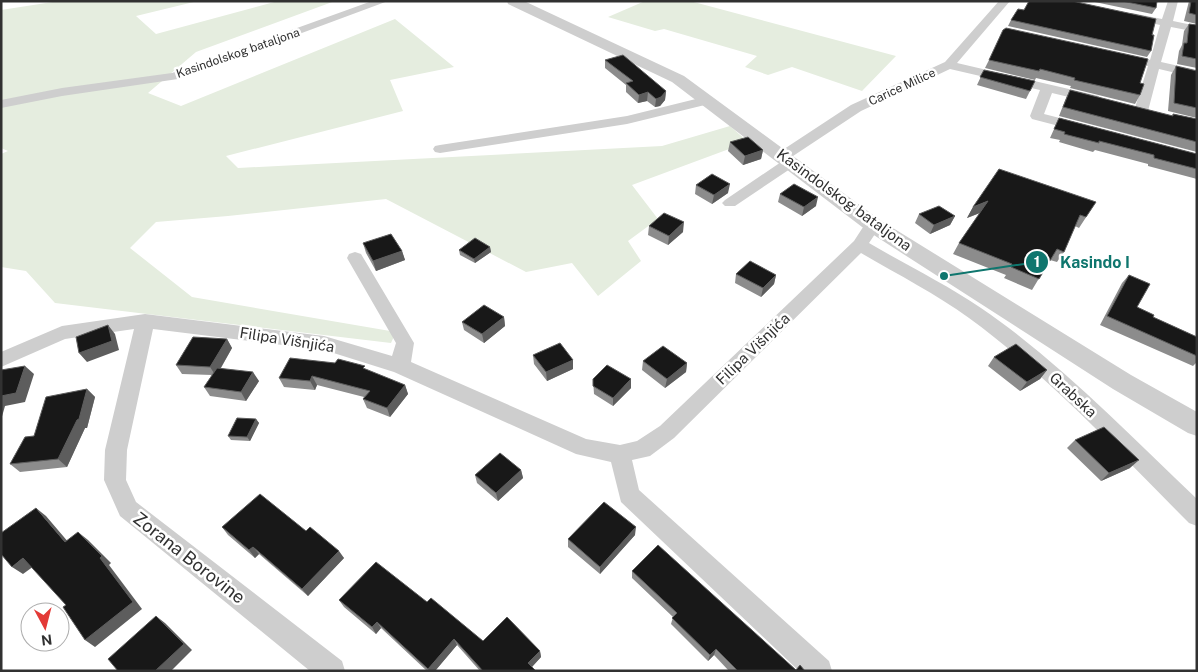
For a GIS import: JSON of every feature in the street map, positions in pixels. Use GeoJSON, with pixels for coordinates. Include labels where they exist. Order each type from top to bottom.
{"type":"FeatureCollection","features":[{"type":"Feature","properties":{"kind":"street","name":"Kasindolskog bataljona"},"geometry":{"type":"LineString","coordinates":[[1,104],[62,92],[174,76],[383,1]]}},
{"type":"Feature","properties":{"kind":"street","name":"Kasindolskog bataljona"},"geometry":{"type":"LineString","coordinates":[[513,1],[678,79],[873,225],[1122,382],[1197,426]]}},
{"type":"Feature","properties":{"kind":"street","name":"Carice Milice"},"geometry":{"type":"LineString","coordinates":[[787,159],[856,108],[949,65],[988,27],[1005,1]]}},
{"type":"Feature","properties":{"kind":"street"},"geometry":{"type":"LineString","coordinates":[[1141,111],[1173,1]]}},
{"type":"Feature","properties":{"kind":"street"},"geometry":{"type":"LineString","coordinates":[[1120,13],[1197,29]]}},
{"type":"Feature","properties":{"kind":"street"},"geometry":{"type":"LineString","coordinates":[[1108,53],[1197,74]]}},
{"type":"Feature","properties":{"kind":"street"},"geometry":{"type":"LineString","coordinates":[[949,65],[1104,102]]}},
{"type":"Feature","properties":{"kind":"street"},"geometry":{"type":"LineString","coordinates":[[1047,88],[1037,116],[1094,131]]}},
{"type":"Feature","properties":{"kind":"street"},"geometry":{"type":"LineString","coordinates":[[440,149],[627,120],[708,100]]}},
{"type":"Feature","properties":{"kind":"street"},"geometry":{"type":"LineString","coordinates":[[730,203],[787,159]]}},
{"type":"Feature","properties":{"kind":"street","name":"Filipa Višnjića"},"geometry":{"type":"LineString","coordinates":[[1,360],[62,333],[146,321],[324,343],[400,366],[584,448],[620,454],[642,449],[667,432],[860,245],[873,225]]}},
{"type":"Feature","properties":{"kind":"street","name":"Grabska"},"geometry":{"type":"LineString","coordinates":[[860,245],[974,312],[1012,341],[1075,396],[1197,515]]}},
{"type":"Feature","properties":{"kind":"street"},"geometry":{"type":"LineString","coordinates":[[355,258],[405,344],[400,366]]}},
{"type":"Feature","properties":{"kind":"street","name":"Zorana Borovine"},"geometry":{"type":"LineString","coordinates":[[146,321],[116,450],[115,480],[128,509],[332,671]]}},
{"type":"Feature","properties":{"kind":"street"},"geometry":{"type":"LineString","coordinates":[[620,454],[629,494],[819,671]]}},
{"type":"Feature","properties":{"kind":"shaded area"},"geometry":{"type":"Polygon","coordinates":[[[59,1],[198,1],[136,16],[156,34],[278,1],[335,1],[196,52],[148,93],[181,106],[395,19],[454,67],[390,80],[403,111],[226,156],[238,168],[662,146],[730,126],[748,142],[632,185],[658,219],[628,241],[641,261],[598,296],[572,263],[526,272],[386,199],[156,222],[130,248],[192,297],[396,332],[391,343],[55,303],[26,271],[1,267],[1,154],[8,151],[1,148],[1,10],[59,1]]]}},
{"type":"Feature","properties":{"kind":"shaded area"},"geometry":{"type":"Polygon","coordinates":[[[645,1],[690,1],[896,56],[862,91],[792,67],[768,75],[745,67],[757,56],[664,29],[655,31],[608,17],[645,1]]]}},
{"type":"Feature","properties":{"kind":"building"},"geometry":{"type":"Polygon","coordinates":[[[1029,1],[1072,1],[1156,19],[1151,51],[1011,20],[1018,9],[1024,10],[1029,1]]]}},
{"type":"Feature","properties":{"kind":"building"},"geometry":{"type":"Polygon","coordinates":[[[1122,1],[1157,1],[1156,8],[1122,1]]]}},
{"type":"Feature","properties":{"kind":"building"},"geometry":{"type":"Polygon","coordinates":[[[1191,1],[1197,1],[1197,15],[1189,13],[1191,1]]]}},
{"type":"Feature","properties":{"kind":"building"},"geometry":{"type":"Polygon","coordinates":[[[1189,24],[1197,25],[1197,59],[1182,56],[1184,43],[1187,43],[1189,24]]]}},
{"type":"Feature","properties":{"kind":"building"},"geometry":{"type":"Polygon","coordinates":[[[1006,28],[1148,59],[1140,83],[1144,84],[1140,95],[1074,80],[1075,78],[1040,69],[1039,71],[989,60],[1003,30],[1006,28]]]}},
{"type":"Feature","properties":{"kind":"building"},"geometry":{"type":"Polygon","coordinates":[[[623,55],[666,91],[661,97],[656,99],[648,92],[639,95],[626,83],[633,81],[605,60],[623,55]]]}},
{"type":"Feature","properties":{"kind":"building"},"geometry":{"type":"Polygon","coordinates":[[[1176,66],[1197,71],[1197,108],[1174,103],[1176,66]]]}},
{"type":"Feature","properties":{"kind":"building"},"geometry":{"type":"Polygon","coordinates":[[[984,70],[1035,81],[1030,91],[980,77],[984,70]]]}},
{"type":"Feature","properties":{"kind":"building"},"geometry":{"type":"Polygon","coordinates":[[[1070,90],[1173,116],[1173,114],[1197,119],[1197,142],[1063,107],[1070,90]]]}},
{"type":"Feature","properties":{"kind":"building"},"geometry":{"type":"Polygon","coordinates":[[[1059,118],[1197,154],[1197,169],[1154,158],[1154,155],[1064,134],[1065,132],[1054,129],[1059,118]]]}},
{"type":"Feature","properties":{"kind":"building"},"geometry":{"type":"Polygon","coordinates":[[[748,137],[763,150],[745,156],[730,142],[748,137]]]}},
{"type":"Feature","properties":{"kind":"building"},"geometry":{"type":"Polygon","coordinates":[[[999,169],[1096,202],[1086,217],[1080,215],[1064,252],[1057,249],[1039,279],[1011,267],[1012,264],[959,243],[988,201],[973,207],[999,169]]]}},
{"type":"Feature","properties":{"kind":"building"},"geometry":{"type":"Polygon","coordinates":[[[712,174],[730,184],[714,195],[696,185],[712,174]]]}},
{"type":"Feature","properties":{"kind":"building"},"geometry":{"type":"Polygon","coordinates":[[[794,184],[818,197],[804,207],[780,194],[794,184]]]}},
{"type":"Feature","properties":{"kind":"building"},"geometry":{"type":"Polygon","coordinates":[[[939,206],[955,216],[934,225],[919,214],[939,206]]]}},
{"type":"Feature","properties":{"kind":"building"},"geometry":{"type":"Polygon","coordinates":[[[664,213],[684,222],[669,236],[649,226],[664,213]]]}},
{"type":"Feature","properties":{"kind":"building"},"geometry":{"type":"Polygon","coordinates":[[[391,234],[402,251],[373,261],[363,243],[391,234]]]}},
{"type":"Feature","properties":{"kind":"building"},"geometry":{"type":"Polygon","coordinates":[[[475,238],[490,247],[474,259],[459,250],[475,238]]]}},
{"type":"Feature","properties":{"kind":"building"},"geometry":{"type":"Polygon","coordinates":[[[750,261],[776,275],[763,288],[736,274],[750,261]]]}},
{"type":"Feature","properties":{"kind":"building"},"geometry":{"type":"Polygon","coordinates":[[[1129,275],[1150,284],[1137,307],[1154,315],[1153,317],[1197,337],[1197,356],[1107,316],[1129,275]]]}},
{"type":"Feature","properties":{"kind":"building"},"geometry":{"type":"Polygon","coordinates":[[[484,305],[504,317],[482,334],[462,322],[484,305]]]}},
{"type":"Feature","properties":{"kind":"building"},"geometry":{"type":"Polygon","coordinates":[[[108,325],[112,341],[79,353],[76,337],[108,325]]]}},
{"type":"Feature","properties":{"kind":"building"},"geometry":{"type":"Polygon","coordinates":[[[193,337],[227,339],[210,367],[176,365],[193,337]]]}},
{"type":"Feature","properties":{"kind":"building"},"geometry":{"type":"Polygon","coordinates":[[[560,343],[573,360],[546,372],[533,355],[560,343]]]}},
{"type":"Feature","properties":{"kind":"building"},"geometry":{"type":"Polygon","coordinates":[[[1016,344],[1047,370],[1027,382],[994,357],[1016,344]]]}},
{"type":"Feature","properties":{"kind":"building"},"geometry":{"type":"Polygon","coordinates":[[[663,346],[687,363],[667,379],[643,361],[663,346]]]}},
{"type":"Feature","properties":{"kind":"building"},"geometry":{"type":"Polygon","coordinates":[[[290,358],[335,363],[338,359],[365,366],[363,368],[405,385],[387,408],[363,399],[370,391],[312,376],[310,381],[279,378],[290,358]]]}},
{"type":"Feature","properties":{"kind":"building"},"geometry":{"type":"Polygon","coordinates":[[[607,365],[631,379],[613,398],[593,386],[593,379],[607,365]]]}},
{"type":"Feature","properties":{"kind":"building"},"geometry":{"type":"Polygon","coordinates":[[[25,366],[16,393],[1,396],[1,370],[25,366]]]}},
{"type":"Feature","properties":{"kind":"building"},"geometry":{"type":"Polygon","coordinates":[[[217,368],[253,372],[241,392],[204,387],[217,368]]]}},
{"type":"Feature","properties":{"kind":"building"},"geometry":{"type":"Polygon","coordinates":[[[87,389],[79,419],[58,459],[10,464],[25,437],[34,436],[46,397],[87,389]]]}},
{"type":"Feature","properties":{"kind":"building"},"geometry":{"type":"Polygon","coordinates":[[[237,418],[256,419],[247,437],[228,436],[237,418]]]}},
{"type":"Feature","properties":{"kind":"building"},"geometry":{"type":"Polygon","coordinates":[[[1104,427],[1139,460],[1109,473],[1075,440],[1104,427]]]}},
{"type":"Feature","properties":{"kind":"building"},"geometry":{"type":"Polygon","coordinates":[[[500,453],[521,470],[496,493],[475,475],[500,453]]]}},
{"type":"Feature","properties":{"kind":"building"},"geometry":{"type":"Polygon","coordinates":[[[260,494],[306,531],[310,527],[339,551],[302,589],[253,547],[249,550],[222,527],[260,494]]]}},
{"type":"Feature","properties":{"kind":"building"},"geometry":{"type":"Polygon","coordinates":[[[604,502],[636,527],[600,567],[568,539],[604,502]]]}},
{"type":"Feature","properties":{"kind":"building"},"geometry":{"type":"Polygon","coordinates":[[[36,508],[65,542],[78,532],[102,556],[100,558],[133,602],[85,640],[70,618],[70,602],[63,602],[23,558],[12,567],[1,554],[1,533],[36,508]]]}},
{"type":"Feature","properties":{"kind":"building"},"geometry":{"type":"Polygon","coordinates":[[[658,545],[796,670],[800,665],[805,671],[738,671],[716,649],[710,655],[672,618],[677,613],[632,571],[658,545]]]}},
{"type":"Feature","properties":{"kind":"building"},"geometry":{"type":"Polygon","coordinates":[[[376,562],[427,602],[431,598],[483,641],[507,617],[540,651],[528,663],[536,671],[483,671],[454,639],[428,669],[377,622],[372,627],[339,600],[376,562]]]}},
{"type":"Feature","properties":{"kind":"building"},"geometry":{"type":"Polygon","coordinates":[[[156,616],[184,644],[155,671],[118,671],[108,659],[156,616]]]}},
{"type":"Feature","properties":{"kind":"place","name":"Kasindo I"},"geometry":{"type":"Point","coordinates":[944,276]}}]}
